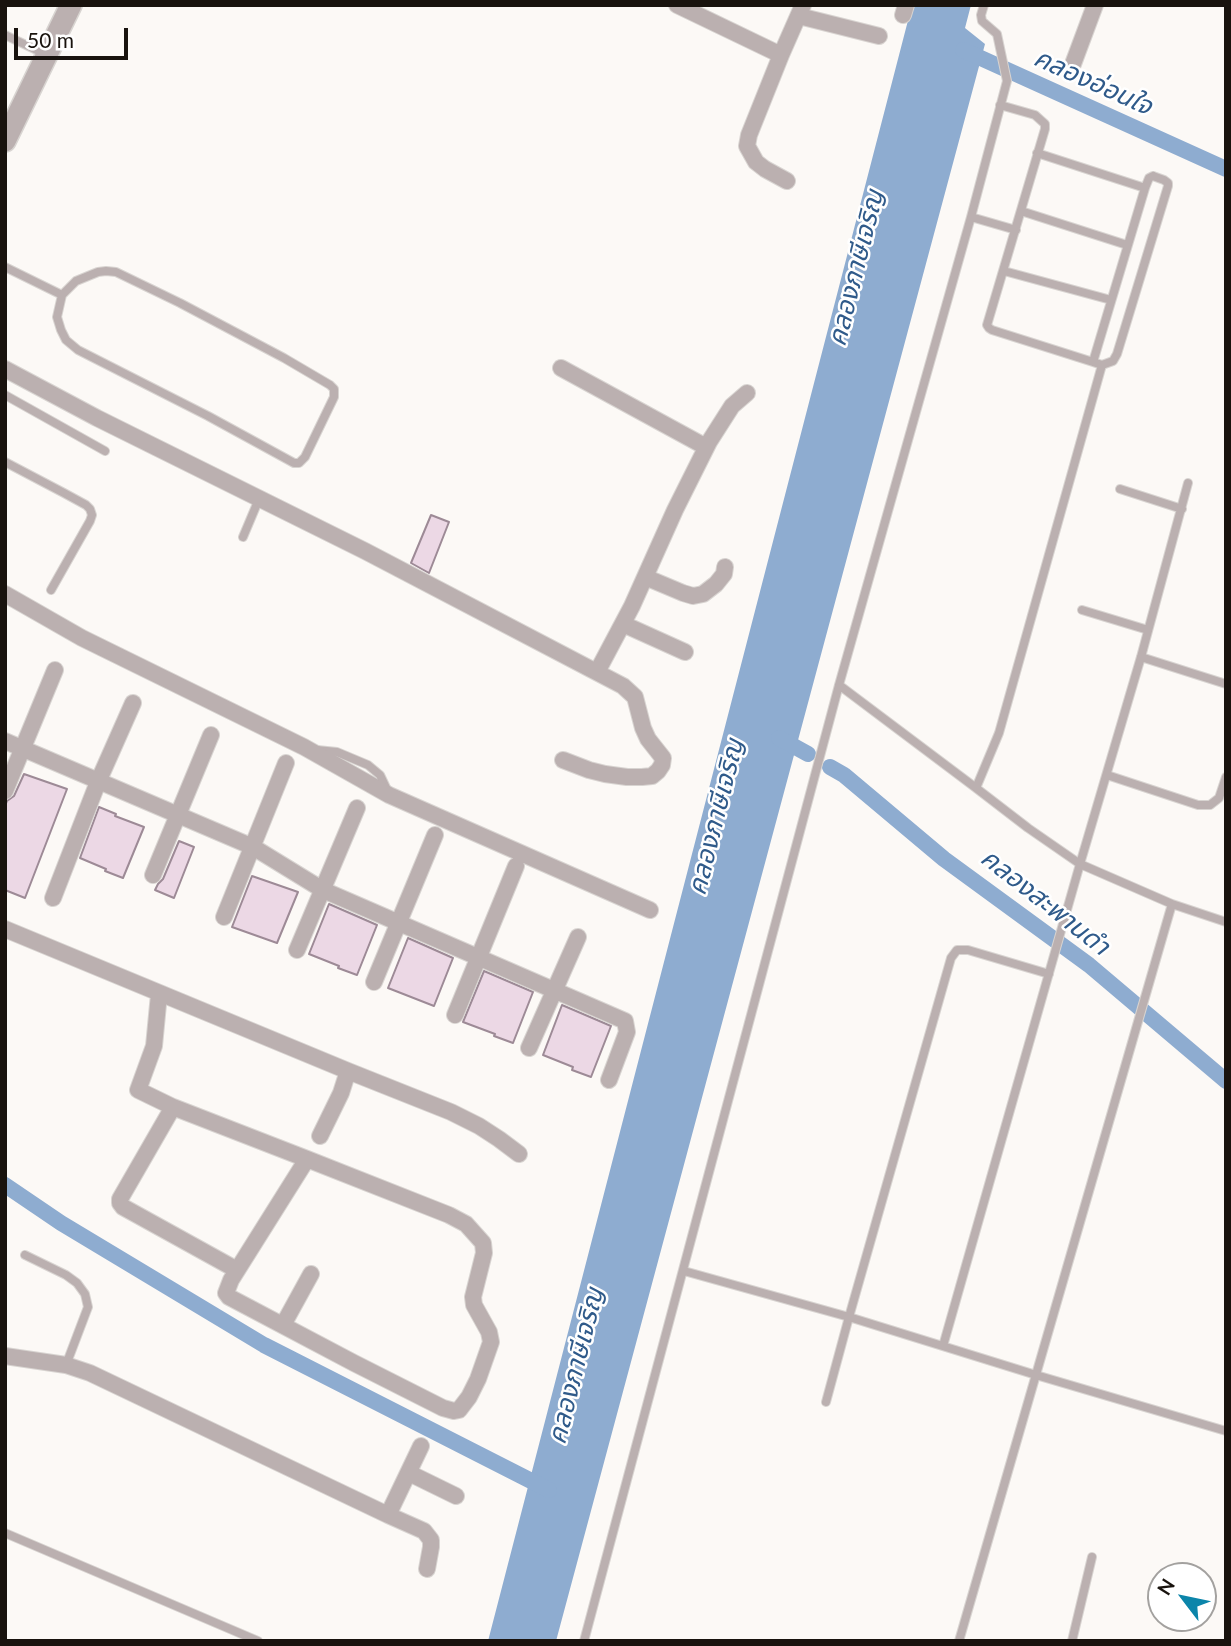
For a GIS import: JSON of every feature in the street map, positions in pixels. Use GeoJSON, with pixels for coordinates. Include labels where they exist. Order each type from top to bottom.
{"type":"FeatureCollection","features":[{"type":"Feature","properties":{"kind":"street"},"geometry":{"type":"LineString","coordinates":[[5,141],[71,5]]}},
{"type":"Feature","properties":{"kind":"street"},"geometry":{"type":"LineString","coordinates":[[677,5],[781,55]]}},
{"type":"Feature","properties":{"kind":"street"},"geometry":{"type":"LineString","coordinates":[[1073,64],[1095,5]]}},
{"type":"Feature","properties":{"kind":"street"},"geometry":{"type":"LineString","coordinates":[[786,181],[756,162],[747,146],[749,135],[801,11],[879,36]]}},
{"type":"Feature","properties":{"kind":"street"},"geometry":{"type":"LineString","coordinates":[[561,368],[706,447]]}},
{"type":"Feature","properties":{"kind":"street"},"geometry":{"type":"LineString","coordinates":[[5,369],[97,418],[365,551],[624,686],[635,697],[648,739],[663,758],[662,765],[652,776],[627,777],[589,770],[563,760]]}},
{"type":"Feature","properties":{"kind":"street"},"geometry":{"type":"LineString","coordinates":[[597,672],[706,447],[732,406],[747,393]]}},
{"type":"Feature","properties":{"kind":"street"},"geometry":{"type":"LineString","coordinates":[[645,577],[693,596],[703,594],[716,584],[725,568]]}},
{"type":"Feature","properties":{"kind":"street"},"geometry":{"type":"LineString","coordinates":[[5,594],[82,638],[304,747],[389,795],[650,910]]}},
{"type":"Feature","properties":{"kind":"street"},"geometry":{"type":"LineString","coordinates":[[622,624],[685,652]]}},
{"type":"Feature","properties":{"kind":"street"},"geometry":{"type":"LineString","coordinates":[[5,790],[55,670]]}},
{"type":"Feature","properties":{"kind":"street"},"geometry":{"type":"LineString","coordinates":[[52,898],[133,703]]}},
{"type":"Feature","properties":{"kind":"street"},"geometry":{"type":"LineString","coordinates":[[153,875],[211,734]]}},
{"type":"Feature","properties":{"kind":"street"},"geometry":{"type":"LineString","coordinates":[[5,741],[253,847],[323,890],[625,1021],[627,1032],[609,1080]]}},
{"type":"Feature","properties":{"kind":"street"},"geometry":{"type":"LineString","coordinates":[[224,917],[286,763]]}},
{"type":"Feature","properties":{"kind":"street"},"geometry":{"type":"LineString","coordinates":[[297,950],[357,808]]}},
{"type":"Feature","properties":{"kind":"street"},"geometry":{"type":"LineString","coordinates":[[374,982],[435,835]]}},
{"type":"Feature","properties":{"kind":"street"},"geometry":{"type":"LineString","coordinates":[[454,1015],[516,866]]}},
{"type":"Feature","properties":{"kind":"street"},"geometry":{"type":"LineString","coordinates":[[5,929],[451,1112],[489,1132],[519,1154]]}},
{"type":"Feature","properties":{"kind":"street"},"geometry":{"type":"LineString","coordinates":[[529,1048],[578,937]]}},
{"type":"Feature","properties":{"kind":"street"},"geometry":{"type":"LineString","coordinates":[[159,994],[154,1046],[138,1090],[173,1107],[307,1159],[449,1216],[466,1224],[483,1243],[484,1252],[473,1297],[491,1342],[478,1379],[459,1410],[443,1408],[229,1297],[226,1293],[237,1270],[307,1159]]}},
{"type":"Feature","properties":{"kind":"street"},"geometry":{"type":"LineString","coordinates":[[320,1136],[341,1093],[348,1071]]}},
{"type":"Feature","properties":{"kind":"street"},"geometry":{"type":"LineString","coordinates":[[173,1107],[120,1203],[237,1270]]}},
{"type":"Feature","properties":{"kind":"street"},"geometry":{"type":"LineString","coordinates":[[283,1325],[311,1274]]}},
{"type":"Feature","properties":{"kind":"street"},"geometry":{"type":"LineString","coordinates":[[5,1356],[66,1365],[103,1379],[424,1531],[431,1540],[427,1569]]}},
{"type":"Feature","properties":{"kind":"street"},"geometry":{"type":"LineString","coordinates":[[388,1516],[421,1446]]}},
{"type":"Feature","properties":{"kind":"street"},"geometry":{"type":"LineString","coordinates":[[409,1473],[456,1496]]}},
{"type":"Feature","properties":{"kind":"lane"},"geometry":{"type":"LineString","coordinates":[[584,1641],[839,685],[1007,81],[997,34],[982,21],[984,5]]}},
{"type":"Feature","properties":{"kind":"lane"},"geometry":{"type":"LineString","coordinates":[[5,35],[47,55]]}},
{"type":"Feature","properties":{"kind":"lane"},"geometry":{"type":"LineString","coordinates":[[976,788],[999,733],[1098,363],[1111,300],[1145,187],[1153,176],[1168,183],[1114,361],[1098,363],[989,328],[987,325],[1045,130],[1045,124],[1035,116],[1000,105]]}},
{"type":"Feature","properties":{"kind":"lane"},"geometry":{"type":"LineString","coordinates":[[1037,153],[1145,187]]}},
{"type":"Feature","properties":{"kind":"lane"},"geometry":{"type":"LineString","coordinates":[[1021,211],[1127,245]]}},
{"type":"Feature","properties":{"kind":"lane"},"geometry":{"type":"LineString","coordinates":[[971,217],[1016,230]]}},
{"type":"Feature","properties":{"kind":"lane"},"geometry":{"type":"LineString","coordinates":[[5,267],[62,295]]}},
{"type":"Feature","properties":{"kind":"lane"},"geometry":{"type":"LineString","coordinates":[[1004,271],[1111,300]]}},
{"type":"Feature","properties":{"kind":"lane"},"geometry":{"type":"LineString","coordinates":[[98,272],[116,272],[180,303],[330,385],[334,389],[334,397],[305,457],[299,463],[294,463],[78,350],[66,340],[57,317],[62,295],[76,281],[98,272]]}},
{"type":"Feature","properties":{"kind":"lane"},"geometry":{"type":"LineString","coordinates":[[5,395],[105,451]]}},
{"type":"Feature","properties":{"kind":"lane"},"geometry":{"type":"LineString","coordinates":[[5,461],[90,509],[90,521],[51,590]]}},
{"type":"Feature","properties":{"kind":"lane"},"geometry":{"type":"LineString","coordinates":[[943,1346],[1141,657],[1188,483]]}},
{"type":"Feature","properties":{"kind":"lane"},"geometry":{"type":"LineString","coordinates":[[1120,489],[1182,509]]}},
{"type":"Feature","properties":{"kind":"lane"},"geometry":{"type":"LineString","coordinates":[[243,537],[259,499]]}},
{"type":"Feature","properties":{"kind":"lane"},"geometry":{"type":"LineString","coordinates":[[1082,610],[1148,630]]}},
{"type":"Feature","properties":{"kind":"lane"},"geometry":{"type":"LineString","coordinates":[[1141,657],[1226,684]]}},
{"type":"Feature","properties":{"kind":"lane"},"geometry":{"type":"LineString","coordinates":[[839,685],[1028,828],[1080,864],[1172,904],[1226,922]]}},
{"type":"Feature","properties":{"kind":"lane"},"geometry":{"type":"LineString","coordinates":[[1107,775],[1198,805],[1210,805],[1219,799],[1226,777]]}},
{"type":"Feature","properties":{"kind":"lane"},"geometry":{"type":"LineString","coordinates":[[959,1641],[1172,904]]}},
{"type":"Feature","properties":{"kind":"lane"},"geometry":{"type":"LineString","coordinates":[[826,1402],[951,958],[957,950],[968,950],[1049,974]]}},
{"type":"Feature","properties":{"kind":"lane"},"geometry":{"type":"LineString","coordinates":[[25,1255],[66,1275],[77,1283],[85,1294],[88,1307],[66,1365]]}},
{"type":"Feature","properties":{"kind":"lane"},"geometry":{"type":"LineString","coordinates":[[684,1270],[1226,1431]]}},
{"type":"Feature","properties":{"kind":"lane"},"geometry":{"type":"LineString","coordinates":[[5,1533],[258,1641]]}},
{"type":"Feature","properties":{"kind":"lane"},"geometry":{"type":"LineString","coordinates":[[1072,1641],[1092,1557]]}},
{"type":"Feature","properties":{"kind":"water","name":"คลองภาษีเจริญ"},"geometry":{"type":"Polygon","coordinates":[[[912,5],[971,5],[965,28],[985,44],[556,1641],[488,1641],[912,5]]]}},
{"type":"Feature","properties":{"kind":"building"},"geometry":{"type":"Polygon","coordinates":[[[431,515],[449,522],[429,573],[411,563],[431,515]]]}},
{"type":"Feature","properties":{"kind":"building"},"geometry":{"type":"Polygon","coordinates":[[[24,774],[67,789],[25,898],[5,890],[5,806],[14,796],[24,774]]]}},
{"type":"Feature","properties":{"kind":"building"},"geometry":{"type":"Polygon","coordinates":[[[99,807],[144,827],[123,878],[80,858],[99,807]]]}},
{"type":"Feature","properties":{"kind":"building"},"geometry":{"type":"Polygon","coordinates":[[[179,841],[194,847],[174,898],[155,890],[163,879],[179,841]]]}},
{"type":"Feature","properties":{"kind":"building"},"geometry":{"type":"Polygon","coordinates":[[[252,876],[298,892],[277,943],[232,927],[252,876]]]}},
{"type":"Feature","properties":{"kind":"building"},"geometry":{"type":"Polygon","coordinates":[[[329,904],[377,925],[357,975],[309,954],[329,904]]]}},
{"type":"Feature","properties":{"kind":"building"},"geometry":{"type":"Polygon","coordinates":[[[408,938],[453,958],[434,1006],[388,988],[408,938]]]}},
{"type":"Feature","properties":{"kind":"building"},"geometry":{"type":"Polygon","coordinates":[[[484,971],[533,992],[513,1043],[463,1022],[484,971]]]}},
{"type":"Feature","properties":{"kind":"building"},"geometry":{"type":"Polygon","coordinates":[[[562,1005],[611,1026],[591,1077],[543,1055],[562,1005]]]}},
{"type":"Feature","properties":{"kind":"waterway","name":"คลองอ่อนใจ"},"geometry":{"type":"LineString","coordinates":[[963,50],[1226,169]]}},
{"type":"Feature","properties":{"kind":"waterway","name":"คลองสะพานดำ"},"geometry":{"type":"LineString","coordinates":[[779,738],[808,754]]}},
{"type":"Feature","properties":{"kind":"waterway","name":"คลองสะพานดำ"},"geometry":{"type":"LineString","coordinates":[[830,767],[844,775],[944,859],[1089,965],[1226,1081]]}},
{"type":"Feature","properties":{"kind":"waterway"},"geometry":{"type":"LineString","coordinates":[[5,1185],[61,1223],[264,1345],[549,1490]]}}]}
